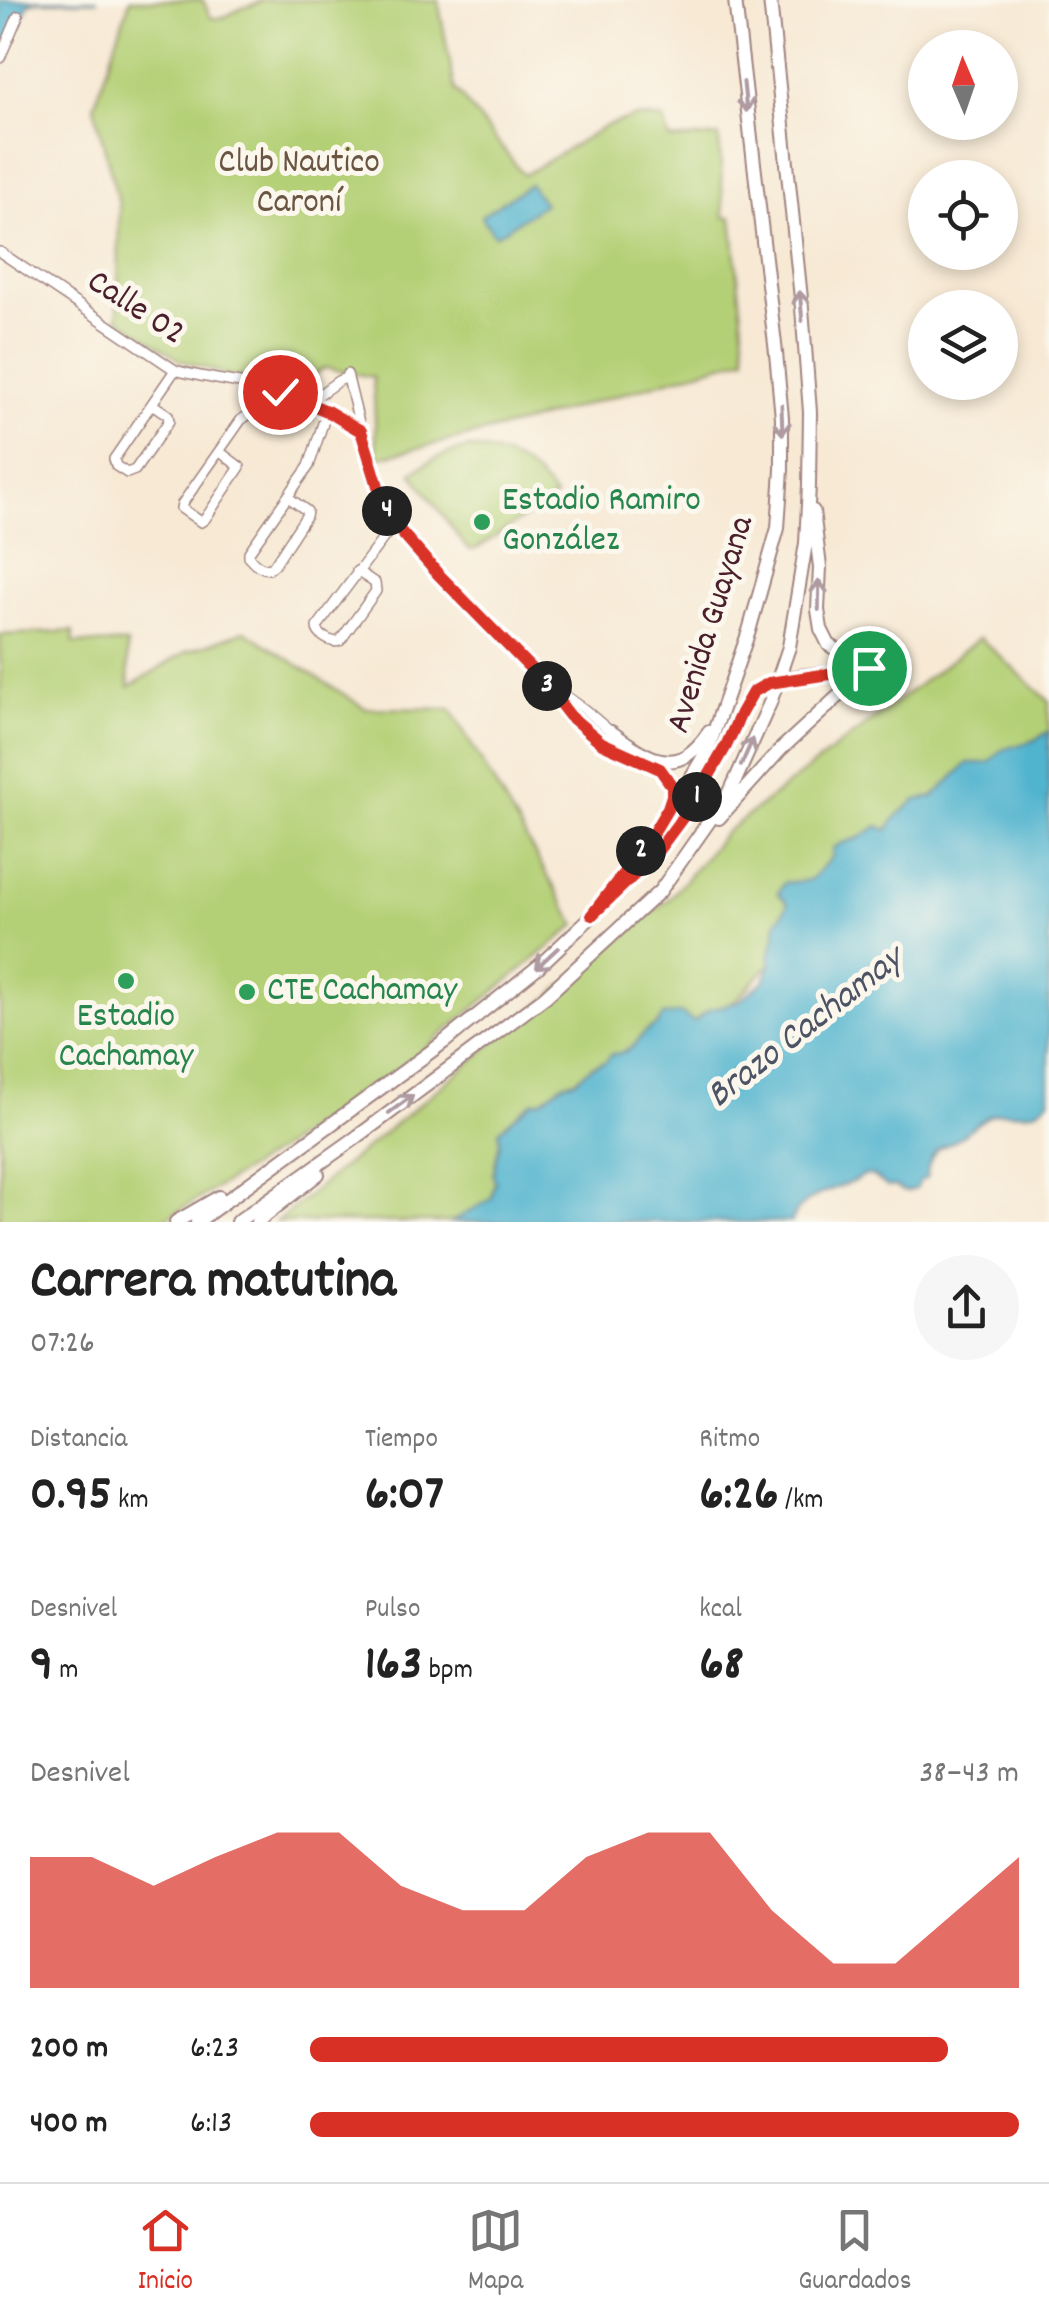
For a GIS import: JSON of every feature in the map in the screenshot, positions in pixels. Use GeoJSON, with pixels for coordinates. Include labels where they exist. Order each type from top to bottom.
{"type":"FeatureCollection","features":[{"type":"Feature","properties":{"kind":"main road","name":"Avenida Guayana"},"geometry":{"type":"LineString","coordinates":[[197,1222],[444,1042],[539,966],[592,915],[667,818],[708,749],[749,631],[778,528],[782,470],[776,354],[735,0]]}},
{"type":"Feature","properties":{"kind":"main road","name":"Avenida Guayana"},"geometry":{"type":"LineString","coordinates":[[237,1222],[546,998],[660,891],[730,790],[770,703],[789,647],[806,542],[810,412],[770,0]]}},
{"type":"Feature","properties":{"kind":"main road"},"geometry":{"type":"LineString","coordinates":[[810,485],[820,567],[821,630],[829,645],[869,668]]}},
{"type":"Feature","properties":{"kind":"main road"},"geometry":{"type":"LineString","coordinates":[[660,891],[781,749],[869,668]]}},
{"type":"Feature","properties":{"kind":"main road"},"geometry":{"type":"LineString","coordinates":[[592,915],[654,856],[694,802],[753,692],[769,683],[869,668]]}},
{"type":"Feature","properties":{"kind":"main road"},"geometry":{"type":"LineString","coordinates":[[607,737],[645,756],[682,760],[700,746],[722,713]]}},
{"type":"Feature","properties":{"kind":"main road"},"geometry":{"type":"LineString","coordinates":[[607,737],[660,769],[672,786],[668,808],[649,840]]}},
{"type":"Feature","properties":{"kind":"main road"},"geometry":{"type":"LineString","coordinates":[[257,1222],[327,1167],[357,1137]]}},
{"type":"Feature","properties":{"kind":"main road"},"geometry":{"type":"LineString","coordinates":[[176,1222],[274,1166]]}},
{"type":"Feature","properties":{"kind":"street"},"geometry":{"type":"LineString","coordinates":[[0,58],[18,16]]}},
{"type":"Feature","properties":{"kind":"street","name":"Calle 02"},"geometry":{"type":"LineString","coordinates":[[0,252],[175,370],[280,392],[327,411],[361,431]]}},
{"type":"Feature","properties":{"kind":"street"},"geometry":{"type":"LineString","coordinates":[[152,404],[168,415],[169,421],[135,470],[127,473],[116,466],[114,458],[175,370]]}},
{"type":"Feature","properties":{"kind":"street"},"geometry":{"type":"LineString","coordinates":[[308,402],[347,375],[382,499],[394,524],[543,681],[584,708],[607,737]]}},
{"type":"Feature","properties":{"kind":"street"},"geometry":{"type":"LineString","coordinates":[[220,452],[240,466],[205,519],[197,521],[181,508],[182,504],[240,420],[280,392]]}},
{"type":"Feature","properties":{"kind":"street"},"geometry":{"type":"LineString","coordinates":[[288,497],[304,508],[306,516],[274,565],[264,569],[249,557],[250,552],[309,466],[327,411]]}},
{"type":"Feature","properties":{"kind":"street"},"geometry":{"type":"LineString","coordinates":[[357,572],[376,584],[376,591],[340,641],[332,642],[319,633],[317,626],[357,572],[394,524]]}},
{"type":"Feature","properties":{"kind":"green space","name":"Club Nautico Caroní"},"geometry":{"type":"Polygon","coordinates":[[[130,0],[203,0],[210,17],[219,18],[261,0],[438,0],[455,89],[524,175],[606,126],[636,117],[664,120],[670,140],[719,136],[724,217],[732,217],[746,357],[527,422],[377,458],[373,377],[325,368],[297,385],[230,376],[180,360],[118,318],[119,205],[94,106],[130,0]]]}},
{"type":"Feature","properties":{"kind":"green space","name":"Estadio Ramiro González"},"geometry":{"type":"Polygon","coordinates":[[[471,448],[519,462],[555,497],[471,550],[412,473],[440,457],[471,448]]]}},
{"type":"Feature","properties":{"kind":"green space","name":"CTE Cachamay"},"geometry":{"type":"Polygon","coordinates":[[[73,631],[74,643],[127,644],[129,687],[186,652],[245,631],[365,708],[451,709],[576,925],[411,1060],[279,1150],[160,1222],[0,1222],[0,635],[73,631]]]}},
{"type":"Feature","properties":{"kind":"green space"},"geometry":{"type":"Polygon","coordinates":[[[980,638],[1049,701],[1049,752],[869,861],[707,1030],[472,1222],[276,1222],[670,898],[726,832],[980,638]]]}},
{"type":"Feature","properties":{"kind":"water"},"geometry":{"type":"Polygon","coordinates":[[[0,0],[98,0],[34,1],[28,5],[10,46],[0,43],[0,0]]]}},
{"type":"Feature","properties":{"kind":"water"},"geometry":{"type":"Polygon","coordinates":[[[530,184],[544,204],[495,236],[481,216],[530,184]]]}},
{"type":"Feature","properties":{"kind":"water","name":"Brazo Cachamay"},"geometry":{"type":"Polygon","coordinates":[[[1049,731],[1049,1100],[1042,1107],[1029,1112],[999,1113],[981,1121],[936,1152],[926,1178],[916,1189],[905,1192],[865,1175],[808,1201],[791,1222],[451,1222],[491,1199],[499,1130],[532,1102],[576,1080],[612,1054],[628,1050],[663,1016],[681,1013],[695,1021],[708,1010],[739,1001],[765,980],[776,924],[788,904],[778,893],[784,883],[810,880],[832,857],[833,848],[842,843],[878,826],[888,830],[896,817],[916,800],[933,797],[968,763],[988,763],[1002,750],[1035,740],[1049,731]]]}},
{"type":"Feature","properties":{"kind":"place","name":"Estadio Ramiro González"},"geometry":{"type":"Point","coordinates":[482,522]}},
{"type":"Feature","properties":{"kind":"place","name":"Estadio Cachamay"},"geometry":{"type":"Point","coordinates":[126,981]}},
{"type":"Feature","properties":{"kind":"place","name":"CTE Cachamay"},"geometry":{"type":"Point","coordinates":[247,992]}},
{"type":"Feature","properties":{"kind":"route"},"geometry":{"type":"LineString","coordinates":[[280,392],[327,411],[361,431],[394,524],[543,681],[570,716],[602,743],[660,769],[672,786],[668,808],[649,840],[592,915],[654,856],[694,802],[753,692],[769,683],[869,668]]}}]}
